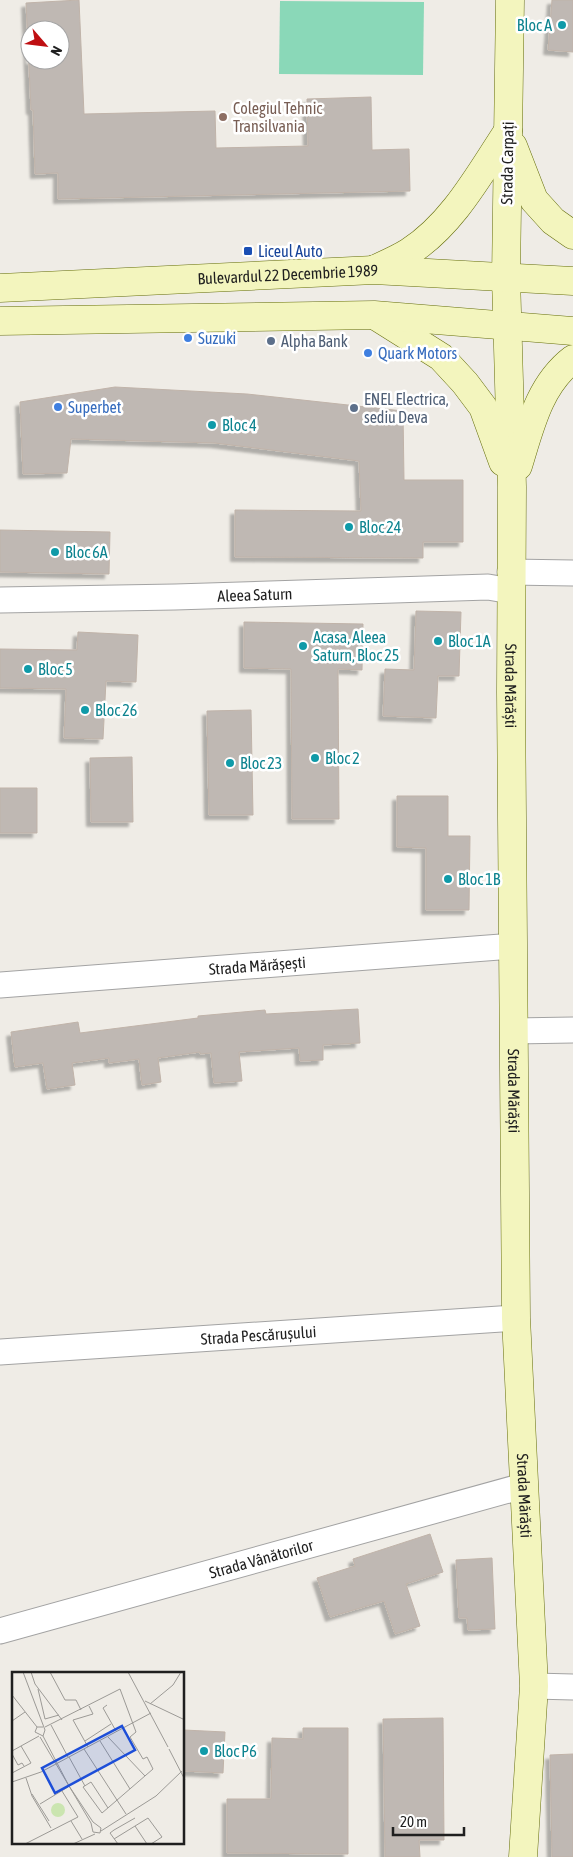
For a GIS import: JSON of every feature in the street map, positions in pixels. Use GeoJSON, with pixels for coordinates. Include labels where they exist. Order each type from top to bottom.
{"type":"FeatureCollection","features":[{"type":"Feature","properties":{"kind":"main road","name":"Strada Carpați"},"geometry":{"type":"LineString","coordinates":[[506,325],[510,0]]}},
{"type":"Feature","properties":{"kind":"main road"},"geometry":{"type":"LineString","coordinates":[[508,131],[534,200],[553,221],[573,235]]}},
{"type":"Feature","properties":{"kind":"main road"},"geometry":{"type":"LineString","coordinates":[[374,270],[410,252],[441,225],[464,197],[508,131]]}},
{"type":"Feature","properties":{"kind":"main road","name":"Bulevardul 22 Decembrie 1989"},"geometry":{"type":"LineString","coordinates":[[0,288],[374,270],[573,281]]}},
{"type":"Feature","properties":{"kind":"main road"},"geometry":{"type":"LineString","coordinates":[[374,315],[441,357],[465,382],[483,407],[512,487]]}},
{"type":"Feature","properties":{"kind":"main road"},"geometry":{"type":"LineString","coordinates":[[0,321],[374,315],[573,331]]}},
{"type":"Feature","properties":{"kind":"main road","name":"Strada Mărăști"},"geometry":{"type":"LineString","coordinates":[[506,325],[512,487],[510,582],[516,1318],[534,1686],[523,1857]]}},
{"type":"Feature","properties":{"kind":"main road"},"geometry":{"type":"LineString","coordinates":[[512,487],[534,412],[555,374],[573,358]]}},
{"type":"Feature","properties":{"kind":"street","name":"Aleea Saturn"},"geometry":{"type":"LineString","coordinates":[[0,600],[175,597],[488,587],[573,573]]}},
{"type":"Feature","properties":{"kind":"street","name":"Strada Mărășești"},"geometry":{"type":"LineString","coordinates":[[0,985],[513,946]]}},
{"type":"Feature","properties":{"kind":"street"},"geometry":{"type":"LineString","coordinates":[[514,1031],[573,1030]]}},
{"type":"Feature","properties":{"kind":"street","name":"Strada Pescărușului"},"geometry":{"type":"LineString","coordinates":[[0,1352],[516,1318]]}},
{"type":"Feature","properties":{"kind":"street","name":"Strada Vânătorilor"},"geometry":{"type":"LineString","coordinates":[[0,1631],[523,1486]]}},
{"type":"Feature","properties":{"kind":"street"},"geometry":{"type":"LineString","coordinates":[[534,1686],[573,1687]]}},
{"type":"Feature","properties":{"kind":"green space"},"geometry":{"type":"Polygon","coordinates":[[[280,1],[424,2],[423,75],[279,74],[280,1]]]}},
{"type":"Feature","properties":{"kind":"building"},"geometry":{"type":"Polygon","coordinates":[[[79,0],[84,114],[215,111],[216,148],[308,146],[307,99],[371,97],[372,150],[409,149],[410,191],[58,199],[58,173],[35,174],[33,110],[31,110],[29,70],[70,70],[70,20],[27,20],[26,3],[79,0]]]}},
{"type":"Feature","properties":{"kind":"building","name":"Bloc A"},"geometry":{"type":"Polygon","coordinates":[[[552,0],[573,0],[573,52],[548,50],[552,0]]]}},
{"type":"Feature","properties":{"kind":"building","name":"Bloc 4"},"geometry":{"type":"Polygon","coordinates":[[[115,387],[247,394],[403,411],[404,480],[463,480],[463,542],[423,542],[423,558],[235,557],[235,510],[361,511],[359,461],[215,443],[71,439],[67,473],[23,474],[20,402],[115,387]]]}},
{"type":"Feature","properties":{"kind":"building","name":"Bloc 6A"},"geometry":{"type":"Polygon","coordinates":[[[0,530],[110,532],[109,574],[0,572],[0,530]]]}},
{"type":"Feature","properties":{"kind":"building","name":"Bloc 1A"},"geometry":{"type":"Polygon","coordinates":[[[416,611],[461,612],[459,676],[438,676],[436,718],[383,716],[385,669],[414,670],[416,611]]]}},
{"type":"Feature","properties":{"kind":"building"},"geometry":{"type":"Polygon","coordinates":[[[244,622],[363,624],[362,670],[338,669],[339,819],[292,819],[291,669],[244,668],[244,622]]]}},
{"type":"Feature","properties":{"kind":"building","name":"Bloc 26"},"geometry":{"type":"Polygon","coordinates":[[[78,632],[138,635],[136,682],[106,681],[103,739],[64,738],[66,689],[0,688],[0,649],[77,650],[78,632]]]}},
{"type":"Feature","properties":{"kind":"building","name":"Bloc 23"},"geometry":{"type":"Polygon","coordinates":[[[251,710],[253,815],[209,815],[207,711],[251,710]]]}},
{"type":"Feature","properties":{"kind":"building"},"geometry":{"type":"Polygon","coordinates":[[[132,757],[133,822],[91,822],[90,758],[132,757]]]}},
{"type":"Feature","properties":{"kind":"building"},"geometry":{"type":"Polygon","coordinates":[[[0,788],[37,788],[37,833],[0,833],[0,788]]]}},
{"type":"Feature","properties":{"kind":"building","name":"Bloc 1B"},"geometry":{"type":"Polygon","coordinates":[[[397,796],[448,796],[448,836],[470,836],[469,910],[426,910],[426,848],[397,847],[397,796]]]}},
{"type":"Feature","properties":{"kind":"building"},"geometry":{"type":"Polygon","coordinates":[[[358,1009],[360,1043],[323,1045],[323,1060],[300,1061],[299,1048],[239,1052],[242,1081],[214,1083],[211,1053],[200,1054],[200,1052],[158,1058],[161,1082],[142,1085],[139,1059],[109,1063],[109,1058],[72,1063],[75,1085],[47,1089],[43,1063],[15,1067],[11,1032],[78,1022],[80,1033],[198,1018],[198,1016],[265,1010],[266,1014],[358,1009]]]}},
{"type":"Feature","properties":{"kind":"building"},"geometry":{"type":"Polygon","coordinates":[[[430,1534],[443,1572],[406,1584],[420,1626],[395,1634],[384,1601],[330,1617],[317,1578],[355,1566],[353,1559],[430,1534]]]}},
{"type":"Feature","properties":{"kind":"building"},"geometry":{"type":"Polygon","coordinates":[[[492,1558],[495,1629],[468,1630],[467,1618],[459,1618],[456,1560],[492,1558]]]}},
{"type":"Feature","properties":{"kind":"building"},"geometry":{"type":"Polygon","coordinates":[[[443,1718],[444,1840],[419,1840],[420,1857],[385,1857],[383,1719],[443,1718]]]}},
{"type":"Feature","properties":{"kind":"building"},"geometry":{"type":"Polygon","coordinates":[[[303,1728],[348,1728],[348,1854],[227,1853],[227,1799],[271,1799],[272,1738],[303,1739],[303,1728]]]}},
{"type":"Feature","properties":{"kind":"building","name":"Bloc P6"},"geometry":{"type":"Polygon","coordinates":[[[185,1730],[225,1732],[223,1773],[185,1771],[185,1730]]]}},
{"type":"Feature","properties":{"kind":"building"},"geometry":{"type":"Polygon","coordinates":[[[573,1754],[573,1857],[552,1857],[550,1755],[573,1754]]]}},
{"type":"Feature","properties":{"kind":"place","name":"Bloc A"},"geometry":{"type":"Point","coordinates":[562,25]}},
{"type":"Feature","properties":{"kind":"place","name":"Colegiul Tehnic Transilvania"},"geometry":{"type":"Point","coordinates":[223,117]}},
{"type":"Feature","properties":{"kind":"place","name":"Liceul Auto"},"geometry":{"type":"Point","coordinates":[248,251]}},
{"type":"Feature","properties":{"kind":"place","name":"Suzuki"},"geometry":{"type":"Point","coordinates":[188,338]}},
{"type":"Feature","properties":{"kind":"place","name":"Alpha Bank"},"geometry":{"type":"Point","coordinates":[271,341]}},
{"type":"Feature","properties":{"kind":"place","name":"Quark Motors"},"geometry":{"type":"Point","coordinates":[368,353]}},
{"type":"Feature","properties":{"kind":"place","name":"Superbet"},"geometry":{"type":"Point","coordinates":[58,407]}},
{"type":"Feature","properties":{"kind":"place","name":"ENEL Electrica, sediu Deva"},"geometry":{"type":"Point","coordinates":[354,408]}},
{"type":"Feature","properties":{"kind":"place","name":"Bloc 4"},"geometry":{"type":"Point","coordinates":[212,425]}},
{"type":"Feature","properties":{"kind":"place","name":"Bloc 24"},"geometry":{"type":"Point","coordinates":[349,527]}},
{"type":"Feature","properties":{"kind":"place","name":"Bloc 6A"},"geometry":{"type":"Point","coordinates":[55,552]}},
{"type":"Feature","properties":{"kind":"place","name":"Bloc 1A"},"geometry":{"type":"Point","coordinates":[438,641]}},
{"type":"Feature","properties":{"kind":"place","name":"Acasa, Aleea Saturn, Bloc 25"},"geometry":{"type":"Point","coordinates":[303,646]}},
{"type":"Feature","properties":{"kind":"place","name":"Bloc 5"},"geometry":{"type":"Point","coordinates":[28,669]}},
{"type":"Feature","properties":{"kind":"place","name":"Bloc 26"},"geometry":{"type":"Point","coordinates":[85,710]}},
{"type":"Feature","properties":{"kind":"place","name":"Bloc 2"},"geometry":{"type":"Point","coordinates":[315,758]}},
{"type":"Feature","properties":{"kind":"place","name":"Bloc 23"},"geometry":{"type":"Point","coordinates":[230,763]}},
{"type":"Feature","properties":{"kind":"place","name":"Bloc 1B"},"geometry":{"type":"Point","coordinates":[448,879]}},
{"type":"Feature","properties":{"kind":"place","name":"Bloc P6"},"geometry":{"type":"Point","coordinates":[204,1751]}}]}
